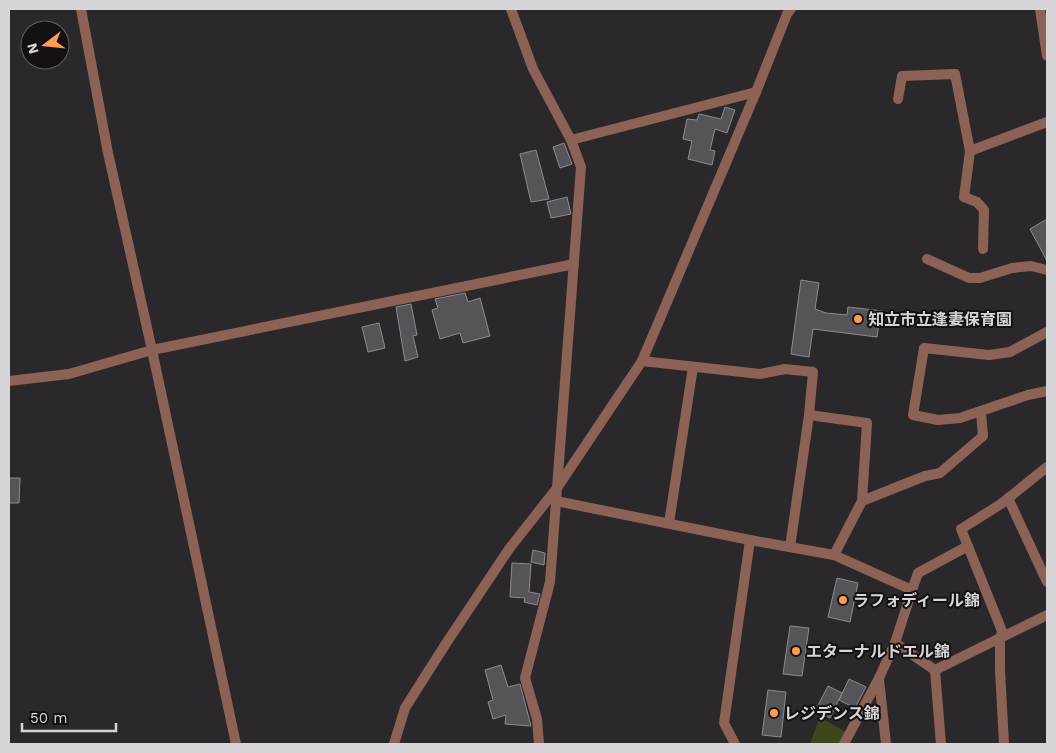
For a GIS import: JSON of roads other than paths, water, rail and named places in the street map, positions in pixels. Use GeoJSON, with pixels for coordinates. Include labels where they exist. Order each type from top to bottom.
{"type":"FeatureCollection","features":[{"type":"Feature","properties":{"kind":"street"},"geometry":{"type":"LineString","coordinates":[[81,9],[108,153],[236,744]]}},
{"type":"Feature","properties":{"kind":"street"},"geometry":{"type":"LineString","coordinates":[[511,9],[533,68],[571,140],[581,167],[550,582],[525,678],[537,719],[539,744]]}},
{"type":"Feature","properties":{"kind":"street"},"geometry":{"type":"LineString","coordinates":[[394,744],[405,708],[435,660],[510,549],[557,488],[642,360],[756,92],[787,14],[791,9]]}},
{"type":"Feature","properties":{"kind":"street"},"geometry":{"type":"LineString","coordinates":[[1040,9],[1047,56]]}},
{"type":"Feature","properties":{"kind":"street"},"geometry":{"type":"LineString","coordinates":[[898,99],[902,76],[955,74],[970,151],[964,197],[977,202],[984,210],[983,249]]}},
{"type":"Feature","properties":{"kind":"street"},"geometry":{"type":"LineString","coordinates":[[571,140],[756,92]]}},
{"type":"Feature","properties":{"kind":"street"},"geometry":{"type":"LineString","coordinates":[[970,151],[1047,122]]}},
{"type":"Feature","properties":{"kind":"street"},"geometry":{"type":"LineString","coordinates":[[927,260],[968,278],[980,278],[1012,268],[1031,266],[1047,270]]}},
{"type":"Feature","properties":{"kind":"street"},"geometry":{"type":"LineString","coordinates":[[9,381],[68,374],[152,350],[574,264]]}},
{"type":"Feature","properties":{"kind":"street"},"geometry":{"type":"LineString","coordinates":[[1047,332],[1010,352],[989,355],[924,348],[913,415],[938,420],[960,418],[1028,395],[1047,391]]}},
{"type":"Feature","properties":{"kind":"street"},"geometry":{"type":"LineString","coordinates":[[642,360],[760,374],[785,369],[814,372],[790,547]]}},
{"type":"Feature","properties":{"kind":"street"},"geometry":{"type":"LineString","coordinates":[[669,523],[693,367]]}},
{"type":"Feature","properties":{"kind":"street"},"geometry":{"type":"LineString","coordinates":[[862,502],[925,476],[940,473],[983,436],[981,412]]}},
{"type":"Feature","properties":{"kind":"street"},"geometry":{"type":"LineString","coordinates":[[809,415],[867,423],[862,502],[834,555]]}},
{"type":"Feature","properties":{"kind":"street"},"geometry":{"type":"LineString","coordinates":[[1004,744],[1000,639],[1002,631],[961,529],[1008,498],[1047,467]]}},
{"type":"Feature","properties":{"kind":"street"},"geometry":{"type":"LineString","coordinates":[[1008,498],[1047,582]]}},
{"type":"Feature","properties":{"kind":"street"},"geometry":{"type":"LineString","coordinates":[[556,501],[834,555],[912,590]]}},
{"type":"Feature","properties":{"kind":"street"},"geometry":{"type":"LineString","coordinates":[[735,744],[724,723],[750,540]]}},
{"type":"Feature","properties":{"kind":"street"},"geometry":{"type":"LineString","coordinates":[[844,744],[895,643],[918,573],[968,546]]}},
{"type":"Feature","properties":{"kind":"street"},"geometry":{"type":"LineString","coordinates":[[935,670],[1047,615]]}},
{"type":"Feature","properties":{"kind":"street"},"geometry":{"type":"LineString","coordinates":[[895,643],[935,670]]}},
{"type":"Feature","properties":{"kind":"street"},"geometry":{"type":"LineString","coordinates":[[935,670],[941,744]]}},
{"type":"Feature","properties":{"kind":"street"},"geometry":{"type":"LineString","coordinates":[[879,678],[886,744]]}},
{"type":"Feature","properties":{"kind":"place","name":"知立市立逢妻保育園"},"geometry":{"type":"Point","coordinates":[858,319]}},
{"type":"Feature","properties":{"kind":"place","name":"ラフォディール錦"},"geometry":{"type":"Point","coordinates":[843,600]}},
{"type":"Feature","properties":{"kind":"place","name":"エターナルドエル錦"},"geometry":{"type":"Point","coordinates":[796,651]}},
{"type":"Feature","properties":{"kind":"place","name":"レジデンス錦"},"geometry":{"type":"Point","coordinates":[774,713]}}]}
